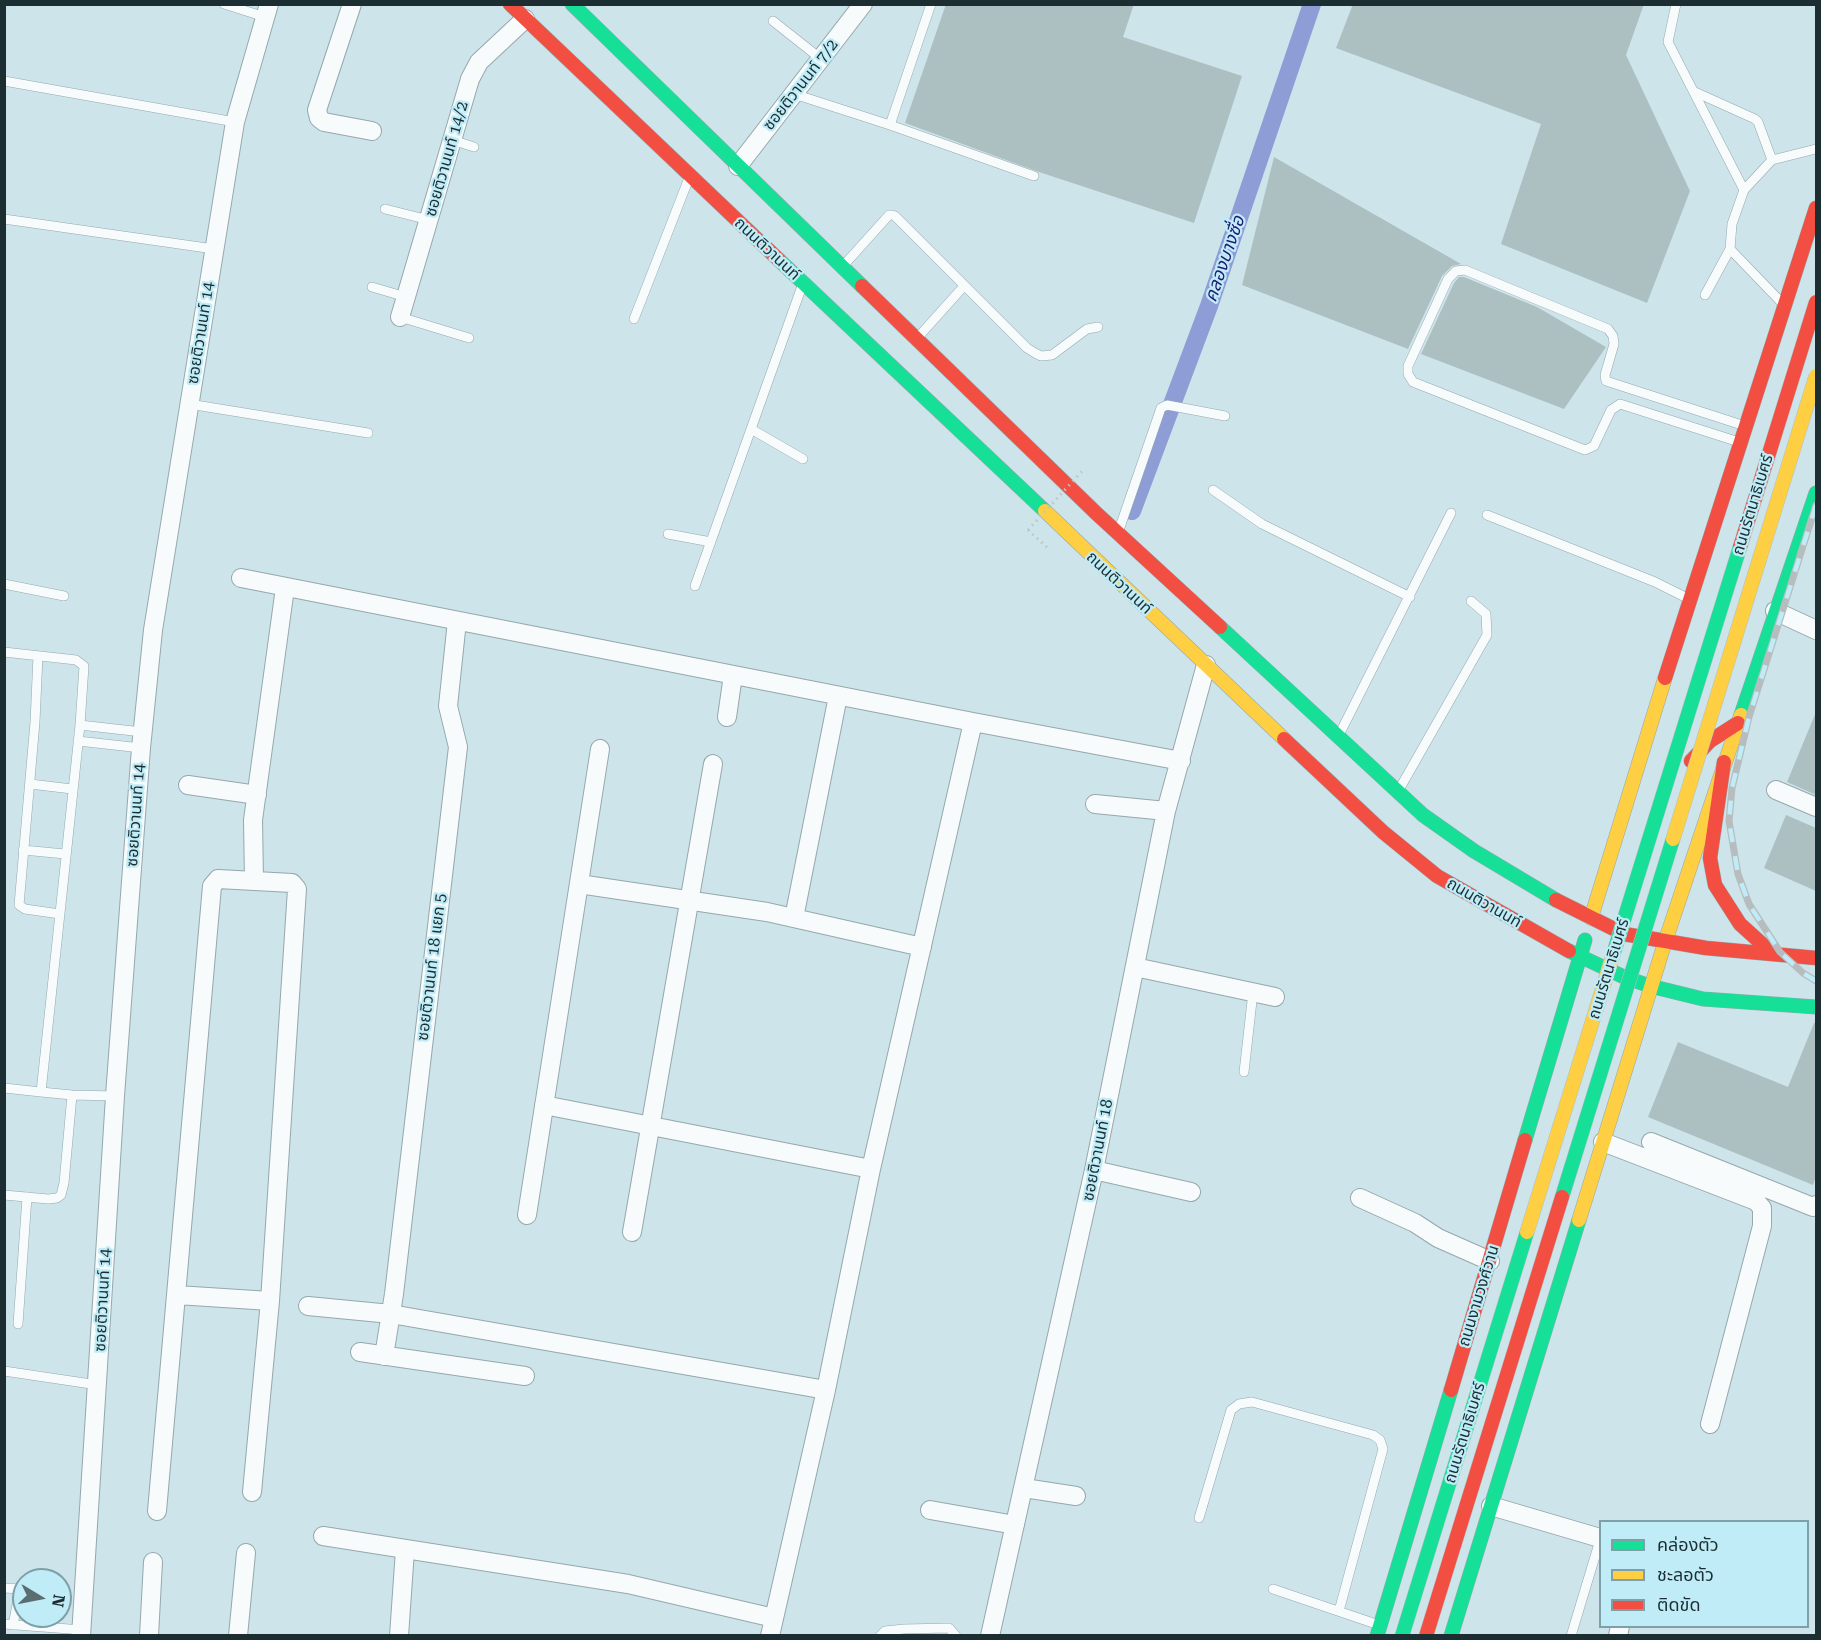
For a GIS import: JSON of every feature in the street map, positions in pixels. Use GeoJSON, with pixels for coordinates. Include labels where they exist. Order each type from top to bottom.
{"type":"FeatureCollection","features":[{"type":"Feature","properties":{"kind":"main road","name":"ถนนติวานนท์"},"geometry":{"type":"LineString","coordinates":[[510,4],[1383,832],[1437,876],[1580,957],[1650,986],[1703,999],[1816,1007]]}},
{"type":"Feature","properties":{"kind":"main road"},"geometry":{"type":"LineString","coordinates":[[572,4],[1096,513],[1423,815],[1474,851],[1520,879],[1591,918],[1624,933],[1658,941],[1816,958]]}},
{"type":"Feature","properties":{"kind":"main road","name":"ถนนรัตนาธิเบศร์"},"geometry":{"type":"LineString","coordinates":[[1580,957],[1691,594],[1748,426],[1816,208]]}},
{"type":"Feature","properties":{"kind":"main road","name":"ถนนรัตนาธิเบศร์"},"geometry":{"type":"LineString","coordinates":[[1402,1635],[1816,302]]}},
{"type":"Feature","properties":{"kind":"main road","name":"ถนนรัตนาธิเบศร์"},"geometry":{"type":"LineString","coordinates":[[1426,1635],[1816,376]]}},
{"type":"Feature","properties":{"kind":"main road"},"geometry":{"type":"LineString","coordinates":[[1451,1635],[1650,986],[1658,941],[1738,723],[1816,493]]}},
{"type":"Feature","properties":{"kind":"main road"},"geometry":{"type":"LineString","coordinates":[[1691,594],[1698,623],[1724,646],[1748,642],[1774,614]]}},
{"type":"Feature","properties":{"kind":"main road"},"geometry":{"type":"LineString","coordinates":[[1594,963],[1624,933],[1638,915],[1684,770],[1696,753],[1738,723]]}},
{"type":"Feature","properties":{"kind":"main road"},"geometry":{"type":"LineString","coordinates":[[1724,762],[1710,858],[1715,885],[1740,924],[1772,954]]}},
{"type":"Feature","properties":{"kind":"main road"},"geometry":{"type":"LineString","coordinates":[[1525,1145],[1554,1125],[1569,1109],[1612,996],[1624,977],[1658,941]]}},
{"type":"Feature","properties":{"kind":"main road","name":"ถนนงามวงศ์วาน"},"geometry":{"type":"LineString","coordinates":[[1378,1630],[1580,957]]}},
{"type":"Feature","properties":{"kind":"street"},"geometry":{"type":"LineString","coordinates":[[352,4],[317,110],[324,122],[372,131]]}},
{"type":"Feature","properties":{"kind":"street","name":"ซอยติวานนท์ 7/2"},"geometry":{"type":"LineString","coordinates":[[738,166],[863,4]]}},
{"type":"Feature","properties":{"kind":"street","name":"ซอยติวานนท์ 14"},"geometry":{"type":"LineString","coordinates":[[81,1633],[115,1096],[142,740],[153,630],[235,122],[267,10]]}},
{"type":"Feature","properties":{"kind":"street","name":"ซอยติวานนท์ 14/2"},"geometry":{"type":"LineString","coordinates":[[400,317],[470,80],[479,62],[525,19]]}},
{"type":"Feature","properties":{"kind":"street"},"geometry":{"type":"LineString","coordinates":[[241,578],[1181,761]]}},
{"type":"Feature","properties":{"kind":"street"},"geometry":{"type":"LineString","coordinates":[[254,880],[253,820],[285,588]]}},
{"type":"Feature","properties":{"kind":"street"},"geometry":{"type":"LineString","coordinates":[[1774,614],[1816,630]]}},
{"type":"Feature","properties":{"kind":"street","name":"ซอยติวานนท์ 18 แยก 5"},"geometry":{"type":"LineString","coordinates":[[384,1356],[391,1314],[458,747],[448,706],[457,621]]}},
{"type":"Feature","properties":{"kind":"street","name":"ซอยติวานนท์ 18"},"geometry":{"type":"LineString","coordinates":[[990,1635],[1094,1170],[1166,811],[1206,665]]}},
{"type":"Feature","properties":{"kind":"street"},"geometry":{"type":"LineString","coordinates":[[727,717],[733,675]]}},
{"type":"Feature","properties":{"kind":"street"},"geometry":{"type":"LineString","coordinates":[[794,918],[838,696]]}},
{"type":"Feature","properties":{"kind":"street"},"geometry":{"type":"LineString","coordinates":[[323,1536],[628,1584],[772,1627],[826,1390],[871,1169],[973,722]]}},
{"type":"Feature","properties":{"kind":"street"},"geometry":{"type":"LineString","coordinates":[[527,1215],[600,748]]}},
{"type":"Feature","properties":{"kind":"street"},"geometry":{"type":"LineString","coordinates":[[632,1232],[713,764]]}},
{"type":"Feature","properties":{"kind":"street"},"geometry":{"type":"LineString","coordinates":[[188,785],[257,795]]}},
{"type":"Feature","properties":{"kind":"street"},"geometry":{"type":"LineString","coordinates":[[1776,790],[1816,807]]}},
{"type":"Feature","properties":{"kind":"street"},"geometry":{"type":"LineString","coordinates":[[1095,804],[1166,811]]}},
{"type":"Feature","properties":{"kind":"street"},"geometry":{"type":"LineString","coordinates":[[157,1510],[212,886],[218,879],[292,883],[297,889],[270,1301],[252,1492]]}},
{"type":"Feature","properties":{"kind":"street"},"geometry":{"type":"LineString","coordinates":[[579,884],[794,918],[922,947]]}},
{"type":"Feature","properties":{"kind":"street"},"geometry":{"type":"LineString","coordinates":[[1135,967],[1275,998]]}},
{"type":"Feature","properties":{"kind":"street"},"geometry":{"type":"LineString","coordinates":[[544,1105],[871,1169]]}},
{"type":"Feature","properties":{"kind":"street"},"geometry":{"type":"LineString","coordinates":[[1603,1142],[1756,1201],[1762,1208],[1762,1226],[1710,1424]]}},
{"type":"Feature","properties":{"kind":"street"},"geometry":{"type":"LineString","coordinates":[[1651,1142],[1813,1207],[1816,1205]]}},
{"type":"Feature","properties":{"kind":"street"},"geometry":{"type":"LineString","coordinates":[[1094,1170],[1191,1192]]}},
{"type":"Feature","properties":{"kind":"street"},"geometry":{"type":"LineString","coordinates":[[1360,1198],[1415,1223],[1438,1238],[1490,1261]]}},
{"type":"Feature","properties":{"kind":"street"},"geometry":{"type":"LineString","coordinates":[[177,1295],[270,1301]]}},
{"type":"Feature","properties":{"kind":"street"},"geometry":{"type":"LineString","coordinates":[[308,1306],[391,1314],[826,1390]]}},
{"type":"Feature","properties":{"kind":"street"},"geometry":{"type":"LineString","coordinates":[[360,1352],[525,1376]]}},
{"type":"Feature","properties":{"kind":"street"},"geometry":{"type":"LineString","coordinates":[[1024,1488],[1076,1496]]}},
{"type":"Feature","properties":{"kind":"street"},"geometry":{"type":"LineString","coordinates":[[1491,1506],[1599,1539]]}},
{"type":"Feature","properties":{"kind":"street"},"geometry":{"type":"LineString","coordinates":[[930,1510],[1015,1525]]}},
{"type":"Feature","properties":{"kind":"street"},"geometry":{"type":"LineString","coordinates":[[399,1635],[405,1550]]}},
{"type":"Feature","properties":{"kind":"street"},"geometry":{"type":"LineString","coordinates":[[238,1635],[246,1553]]}},
{"type":"Feature","properties":{"kind":"street"},"geometry":{"type":"LineString","coordinates":[[149,1635],[153,1562]]}},
{"type":"Feature","properties":{"kind":"lane"},"geometry":{"type":"LineString","coordinates":[[224,4],[267,10]]}},
{"type":"Feature","properties":{"kind":"lane"},"geometry":{"type":"LineString","coordinates":[[890,124],[931,4]]}},
{"type":"Feature","properties":{"kind":"lane"},"geometry":{"type":"LineString","coordinates":[[1676,4],[1668,42],[1744,190]]}},
{"type":"Feature","properties":{"kind":"lane"},"geometry":{"type":"LineString","coordinates":[[773,21],[821,59]]}},
{"type":"Feature","properties":{"kind":"lane"},"geometry":{"type":"LineString","coordinates":[[4,81],[235,122]]}},
{"type":"Feature","properties":{"kind":"lane"},"geometry":{"type":"LineString","coordinates":[[1695,92],[1755,119],[1772,160]]}},
{"type":"Feature","properties":{"kind":"lane"},"geometry":{"type":"LineString","coordinates":[[794,94],[890,124],[1034,176]]}},
{"type":"Feature","properties":{"kind":"lane"},"geometry":{"type":"LineString","coordinates":[[452,140],[474,147]]}},
{"type":"Feature","properties":{"kind":"lane"},"geometry":{"type":"LineString","coordinates":[[1705,295],[1730,249],[1732,224],[1744,190],[1772,160],[1816,149]]}},
{"type":"Feature","properties":{"kind":"lane"},"geometry":{"type":"LineString","coordinates":[[634,319],[690,175]]}},
{"type":"Feature","properties":{"kind":"lane"},"geometry":{"type":"LineString","coordinates":[[385,209],[429,220]]}},
{"type":"Feature","properties":{"kind":"lane"},"geometry":{"type":"LineString","coordinates":[[842,267],[889,215],[892,215],[1027,348],[1041,356],[1052,355],[1087,329],[1098,327]]}},
{"type":"Feature","properties":{"kind":"lane"},"geometry":{"type":"LineString","coordinates":[[4,219],[214,249]]}},
{"type":"Feature","properties":{"kind":"lane"},"geometry":{"type":"LineString","coordinates":[[1730,249],[1786,307]]}},
{"type":"Feature","properties":{"kind":"lane"},"geometry":{"type":"LineString","coordinates":[[1742,443],[1620,404],[1609,412],[1593,448],[1585,450],[1413,382],[1408,374],[1408,366],[1448,279],[1456,271],[1467,270],[1608,329],[1613,336],[1614,344],[1605,375],[1606,381],[1748,426]]}},
{"type":"Feature","properties":{"kind":"lane"},"geometry":{"type":"LineString","coordinates":[[695,586],[803,283]]}},
{"type":"Feature","properties":{"kind":"lane"},"geometry":{"type":"LineString","coordinates":[[916,339],[964,286]]}},
{"type":"Feature","properties":{"kind":"lane"},"geometry":{"type":"LineString","coordinates":[[372,287],[406,297]]}},
{"type":"Feature","properties":{"kind":"lane"},"geometry":{"type":"LineString","coordinates":[[400,317],[469,338]]}},
{"type":"Feature","properties":{"kind":"lane"},"geometry":{"type":"LineString","coordinates":[[189,404],[368,433]]}},
{"type":"Feature","properties":{"kind":"lane"},"geometry":{"type":"LineString","coordinates":[[1118,532],[1160,409],[1167,405],[1225,416]]}},
{"type":"Feature","properties":{"kind":"lane"},"geometry":{"type":"LineString","coordinates":[[751,429],[803,459]]}},
{"type":"Feature","properties":{"kind":"lane"},"geometry":{"type":"LineString","coordinates":[[1213,490],[1262,524],[1410,597]]}},
{"type":"Feature","properties":{"kind":"lane"},"geometry":{"type":"LineString","coordinates":[[1338,737],[1451,513]]}},
{"type":"Feature","properties":{"kind":"lane"},"geometry":{"type":"LineString","coordinates":[[1487,515],[1655,582],[1691,594]]}},
{"type":"Feature","properties":{"kind":"lane"},"geometry":{"type":"LineString","coordinates":[[668,534],[711,542]]}},
{"type":"Feature","properties":{"kind":"lane"},"geometry":{"type":"LineString","coordinates":[[4,584],[64,596]]}},
{"type":"Feature","properties":{"kind":"lane"},"geometry":{"type":"LineString","coordinates":[[1397,793],[1487,635],[1486,614],[1471,600]]}},
{"type":"Feature","properties":{"kind":"lane"},"geometry":{"type":"LineString","coordinates":[[4,652],[76,660],[84,666],[80,725],[42,1092]]}},
{"type":"Feature","properties":{"kind":"lane"},"geometry":{"type":"LineString","coordinates":[[38,656],[35,722],[19,901],[21,907],[60,914]]}},
{"type":"Feature","properties":{"kind":"lane"},"geometry":{"type":"LineString","coordinates":[[80,725],[142,740]]}},
{"type":"Feature","properties":{"kind":"lane"},"geometry":{"type":"LineString","coordinates":[[78,741],[142,740]]}},
{"type":"Feature","properties":{"kind":"lane"},"geometry":{"type":"LineString","coordinates":[[30,784],[72,789]]}},
{"type":"Feature","properties":{"kind":"lane"},"geometry":{"type":"LineString","coordinates":[[23,850],[65,854]]}},
{"type":"Feature","properties":{"kind":"lane"},"geometry":{"type":"LineString","coordinates":[[1244,1072],[1253,992]]}},
{"type":"Feature","properties":{"kind":"lane"},"geometry":{"type":"LineString","coordinates":[[4,1088],[72,1095],[115,1096]]}},
{"type":"Feature","properties":{"kind":"lane"},"geometry":{"type":"LineString","coordinates":[[4,1195],[57,1198],[63,1191],[72,1095]]}},
{"type":"Feature","properties":{"kind":"lane"},"geometry":{"type":"LineString","coordinates":[[18,1323],[27,1197]]}},
{"type":"Feature","properties":{"kind":"lane"},"geometry":{"type":"LineString","coordinates":[[4,1371],[98,1385]]}},
{"type":"Feature","properties":{"kind":"lane"},"geometry":{"type":"LineString","coordinates":[[1199,1518],[1231,1410],[1239,1404],[1252,1401],[1373,1435],[1380,1440],[1383,1449],[1339,1611]]}},
{"type":"Feature","properties":{"kind":"lane"},"geometry":{"type":"LineString","coordinates":[[1571,1635],[1599,1542]]}},
{"type":"Feature","properties":{"kind":"lane"},"geometry":{"type":"LineString","coordinates":[[4,1588],[20,1589],[9,1625],[81,1633]]}},
{"type":"Feature","properties":{"kind":"lane"},"geometry":{"type":"LineString","coordinates":[[1273,1589],[1339,1611],[1378,1630]]}},
{"type":"Feature","properties":{"kind":"lane"},"geometry":{"type":"LineString","coordinates":[[880,1635],[885,1631],[904,1629],[949,1628],[956,1635]]}},
{"type":"Feature","properties":{"kind":"path"},"geometry":{"type":"LineString","coordinates":[[1049,550],[1028,530],[1084,469]]}},
{"type":"Feature","properties":{"kind":"building"},"geometry":{"type":"Polygon","coordinates":[[[946,4],[1134,4],[1123,37],[1242,76],[1194,223],[1039,172],[905,123],[946,4]]]}},
{"type":"Feature","properties":{"kind":"building"},"geometry":{"type":"Polygon","coordinates":[[[1353,4],[1644,4],[1626,55],[1690,191],[1647,303],[1501,244],[1541,124],[1336,48],[1353,4]]]}},
{"type":"Feature","properties":{"kind":"building"},"geometry":{"type":"Polygon","coordinates":[[[1274,157],[1461,264],[1452,266],[1442,276],[1408,349],[1242,285],[1274,157]]]}},
{"type":"Feature","properties":{"kind":"building"},"geometry":{"type":"Polygon","coordinates":[[[1459,277],[1537,307],[1606,347],[1564,409],[1421,354],[1454,283],[1459,277]]]}},
{"type":"Feature","properties":{"kind":"building"},"geometry":{"type":"Polygon","coordinates":[[[1816,712],[1816,795],[1787,782],[1816,712]]]}},
{"type":"Feature","properties":{"kind":"building"},"geometry":{"type":"Polygon","coordinates":[[[1786,815],[1816,828],[1816,891],[1764,868],[1786,815]]]}},
{"type":"Feature","properties":{"kind":"building"},"geometry":{"type":"Polygon","coordinates":[[[1814,1023],[1816,1023],[1816,1176],[1813,1185],[1648,1117],[1678,1042],[1788,1087],[1814,1023]]]}},
{"type":"Feature","properties":{"kind":"waterway","name":"คลองบางซื่อ"},"geometry":{"type":"LineString","coordinates":[[1132,511],[1209,306],[1312,4]]}},
{"type":"Feature","properties":{"kind":"railway"},"geometry":{"type":"LineString","coordinates":[[1816,505],[1749,717],[1732,788],[1729,821],[1738,874],[1749,904],[1780,952],[1803,973],[1816,981]]}},
{"type":"Feature","properties":{"kind":"traffic: fast"},"geometry":{"type":"LineString","coordinates":[[572,4],[862,286]]}},
{"type":"Feature","properties":{"kind":"traffic: fast"},"geometry":{"type":"LineString","coordinates":[[779,260],[1045,511]]}},
{"type":"Feature","properties":{"kind":"traffic: fast"},"geometry":{"type":"LineString","coordinates":[[1741,715],[1816,493]]}},
{"type":"Feature","properties":{"kind":"traffic: fast"},"geometry":{"type":"LineString","coordinates":[[1613,955],[1740,547]]}},
{"type":"Feature","properties":{"kind":"traffic: fast"},"geometry":{"type":"LineString","coordinates":[[1220,627],[1423,815],[1474,851],[1556,900]]}},
{"type":"Feature","properties":{"kind":"traffic: fast"},"geometry":{"type":"LineString","coordinates":[[1562,1197],[1673,839]]}},
{"type":"Feature","properties":{"kind":"traffic: fast"},"geometry":{"type":"LineString","coordinates":[[1525,1140],[1585,940]]}},
{"type":"Feature","properties":{"kind":"traffic: fast"},"geometry":{"type":"LineString","coordinates":[[1569,951],[1624,977],[1703,999],[1816,1007]]}},
{"type":"Feature","properties":{"kind":"traffic: fast"},"geometry":{"type":"LineString","coordinates":[[1451,1636],[1579,1220]]}},
{"type":"Feature","properties":{"kind":"traffic: fast"},"geometry":{"type":"LineString","coordinates":[[1402,1636],[1527,1232]]}},
{"type":"Feature","properties":{"kind":"traffic: fast"},"geometry":{"type":"LineString","coordinates":[[1377,1636],[1451,1390]]}},
{"type":"Feature","properties":{"kind":"traffic: slow"},"geometry":{"type":"LineString","coordinates":[[1673,839],[1816,376]]}},
{"type":"Feature","properties":{"kind":"traffic: slow"},"geometry":{"type":"LineString","coordinates":[[1045,511],[1284,739]]}},
{"type":"Feature","properties":{"kind":"traffic: slow"},"geometry":{"type":"LineString","coordinates":[[1591,918],[1665,678]]}},
{"type":"Feature","properties":{"kind":"traffic: slow"},"geometry":{"type":"LineString","coordinates":[[1665,942],[1741,715]]}},
{"type":"Feature","properties":{"kind":"traffic: slow"},"geometry":{"type":"LineString","coordinates":[[1579,1220],[1665,942]]}},
{"type":"Feature","properties":{"kind":"traffic: slow"},"geometry":{"type":"LineString","coordinates":[[1527,1232],[1613,955]]}},
{"type":"Feature","properties":{"kind":"traffic: jam"},"geometry":{"type":"LineString","coordinates":[[510,4],[779,260]]}},
{"type":"Feature","properties":{"kind":"traffic: jam"},"geometry":{"type":"LineString","coordinates":[[1665,678],[1816,208]]}},
{"type":"Feature","properties":{"kind":"traffic: jam"},"geometry":{"type":"LineString","coordinates":[[862,286],[1096,513],[1220,627]]}},
{"type":"Feature","properties":{"kind":"traffic: jam"},"geometry":{"type":"LineString","coordinates":[[1740,547],[1816,302]]}},
{"type":"Feature","properties":{"kind":"traffic: jam"},"geometry":{"type":"LineString","coordinates":[[1691,761],[1710,741],[1738,723]]}},
{"type":"Feature","properties":{"kind":"traffic: jam"},"geometry":{"type":"LineString","coordinates":[[1284,739],[1383,832],[1437,876],[1569,951]]}},
{"type":"Feature","properties":{"kind":"traffic: jam"},"geometry":{"type":"LineString","coordinates":[[1724,762],[1710,858],[1715,885],[1740,924],[1772,953]]}},
{"type":"Feature","properties":{"kind":"traffic: jam"},"geometry":{"type":"LineString","coordinates":[[1556,900],[1624,934],[1706,948],[1816,958]]}},
{"type":"Feature","properties":{"kind":"traffic: jam"},"geometry":{"type":"LineString","coordinates":[[1451,1390],[1525,1140]]}},
{"type":"Feature","properties":{"kind":"traffic: jam"},"geometry":{"type":"LineString","coordinates":[[1426,1636],[1562,1197]]}}]}
